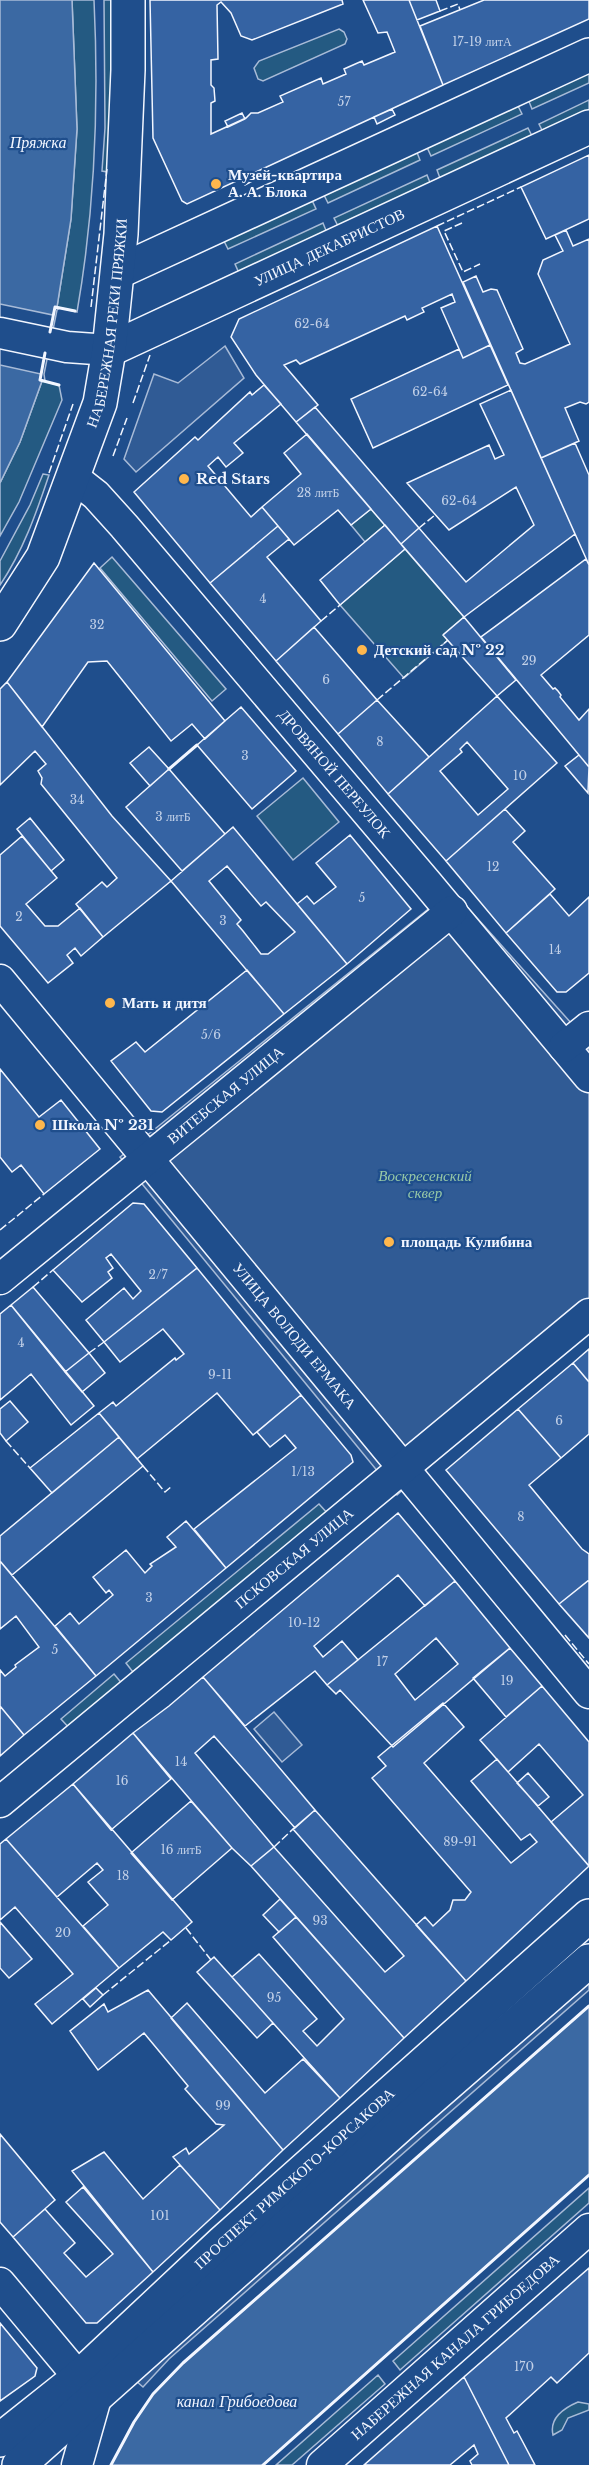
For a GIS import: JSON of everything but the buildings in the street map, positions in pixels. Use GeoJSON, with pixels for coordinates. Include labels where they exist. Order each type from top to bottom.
{"type":"FeatureCollection","features":[{"type":"Feature","properties":{"kind":"main road","name":"НАБЕРЕЖНАЯ РЕКИ ПРЯЖКИ"},"geometry":{"type":"LineString","coordinates":[[0,624],[43,557],[100,403],[118,272],[125,149],[128,0]]}},
{"type":"Feature","properties":{"kind":"main road"},"geometry":{"type":"LineString","coordinates":[[118,272],[589,55]]}},
{"type":"Feature","properties":{"kind":"main road","name":"УЛИЦА ДЕКАБРИСТОВ"},"geometry":{"type":"LineString","coordinates":[[109,350],[589,127]]}},
{"type":"Feature","properties":{"kind":"main road","name":"ПРОСПЕКТ РИМСКОГО-КОРСАКОВА"},"geometry":{"type":"LineString","coordinates":[[19,2465],[223,2242],[589,1916]]}},
{"type":"Feature","properties":{"kind":"main road","name":"ПРОСПЕКТ РИМСКОГО-КОРСАКОВА"},"geometry":{"type":"LineString","coordinates":[[0,2439],[87,2388],[252,2257],[589,1961]]}},
{"type":"Feature","properties":{"kind":"street","name":"УЛИЦА ДЕКАБРИСТОВ"},"geometry":{"type":"LineString","coordinates":[[0,333],[67,347],[109,350]]}},
{"type":"Feature","properties":{"kind":"street","name":"ДРОВЯНОЙ ПЕРЕУЛОК"},"geometry":{"type":"LineString","coordinates":[[74,477],[96,495],[118,520],[452,911],[589,1077]]}},
{"type":"Feature","properties":{"kind":"street","name":"ВИТЕБСКАЯ УЛИЦА"},"geometry":{"type":"LineString","coordinates":[[0,1279],[452,911]]}},
{"type":"Feature","properties":{"kind":"street","name":"УЛИЦА ВОЛОДИ ЕРМАКА"},"geometry":{"type":"LineString","coordinates":[[0,980],[589,1693]]}},
{"type":"Feature","properties":{"kind":"street"},"geometry":{"type":"LineString","coordinates":[[564,1047],[589,1027]]}},
{"type":"Feature","properties":{"kind":"street","name":"ПСКОВСКАЯ УЛИЦА"},"geometry":{"type":"LineString","coordinates":[[0,1802],[589,1314]]}},
{"type":"Feature","properties":{"kind":"street","name":"НАБЕРЕЖНАЯ КАНАЛА ГРИБОЕДОВА"},"geometry":{"type":"LineString","coordinates":[[322,2465],[589,2229]]}},
{"type":"Feature","properties":{"kind":"street"},"geometry":{"type":"LineString","coordinates":[[0,2283],[87,2388],[77,2465]]}},
{"type":"Feature","properties":{"kind":"shaded area"},"geometry":{"type":"Polygon","coordinates":[[[72,0],[94,0],[96,78],[92,195],[77,312],[57,307],[71,219],[77,129],[72,0]]]}},
{"type":"Feature","properties":{"kind":"shaded area"},"geometry":{"type":"Polygon","coordinates":[[[104,0],[112,0],[113,68],[108,172],[102,171],[105,128],[104,0]]]}},
{"type":"Feature","properties":{"kind":"shaded area"},"geometry":{"type":"Polygon","coordinates":[[[339,29],[344,32],[347,39],[345,44],[263,81],[258,79],[254,68],[259,61],[339,29]]]}},
{"type":"Feature","properties":{"kind":"shaded area"},"geometry":{"type":"Polygon","coordinates":[[[589,71],[589,83],[532,109],[528,99],[589,71]]]}},
{"type":"Feature","properties":{"kind":"shaded area"},"geometry":{"type":"Polygon","coordinates":[[[589,100],[589,113],[544,134],[539,124],[589,100]]]}},
{"type":"Feature","properties":{"kind":"shaded area"},"geometry":{"type":"Polygon","coordinates":[[[517,104],[522,114],[431,156],[426,145],[517,104]]]}},
{"type":"Feature","properties":{"kind":"shaded area"},"geometry":{"type":"Polygon","coordinates":[[[528,128],[533,138],[441,181],[437,170],[528,128]]]}},
{"type":"Feature","properties":{"kind":"shaded area"},"geometry":{"type":"Polygon","coordinates":[[[416,150],[420,160],[328,203],[323,193],[416,150]]]}},
{"type":"Feature","properties":{"kind":"shaded area"},"geometry":{"type":"Polygon","coordinates":[[[427,175],[431,185],[339,228],[334,218],[427,175]]]}},
{"type":"Feature","properties":{"kind":"shaded area"},"geometry":{"type":"Polygon","coordinates":[[[311,198],[316,209],[228,249],[223,239],[311,198]]]}},
{"type":"Feature","properties":{"kind":"shaded area"},"geometry":{"type":"Polygon","coordinates":[[[323,223],[327,233],[239,273],[235,264],[323,223]]]}},
{"type":"Feature","properties":{"kind":"shaded area"},"geometry":{"type":"Polygon","coordinates":[[[225,346],[244,378],[136,472],[124,459],[154,374],[178,383],[225,346]]]}},
{"type":"Feature","properties":{"kind":"shaded area"},"geometry":{"type":"Polygon","coordinates":[[[42,381],[59,385],[62,400],[19,502],[0,536],[0,483],[20,442],[42,381]]]}},
{"type":"Feature","properties":{"kind":"shaded area"},"geometry":{"type":"Polygon","coordinates":[[[43,474],[49,475],[34,518],[16,559],[0,585],[0,561],[30,505],[43,474]]]}},
{"type":"Feature","properties":{"kind":"shaded area"},"geometry":{"type":"Polygon","coordinates":[[[371,509],[385,525],[365,542],[351,525],[371,509]]]}},
{"type":"Feature","properties":{"kind":"shaded area"},"geometry":{"type":"Polygon","coordinates":[[[405,549],[464,617],[444,634],[448,640],[404,678],[340,605],[405,549]]]}},
{"type":"Feature","properties":{"kind":"shaded area"},"geometry":{"type":"Polygon","coordinates":[[[112,557],[226,689],[212,701],[100,568],[112,557]]]}},
{"type":"Feature","properties":{"kind":"shaded area"},"geometry":{"type":"Polygon","coordinates":[[[303,778],[339,822],[293,860],[257,816],[303,778]]]}},
{"type":"Feature","properties":{"kind":"shaded area","name":"площадь Кулибина"},"geometry":{"type":"Polygon","coordinates":[[[452,890],[589,1043],[589,1326],[397,1495],[120,1157],[452,890]]]}},
{"type":"Feature","properties":{"kind":"shaded area"},"geometry":{"type":"Polygon","coordinates":[[[319,1504],[329,1515],[136,1676],[126,1663],[319,1504]]]}},
{"type":"Feature","properties":{"kind":"shaded area"},"geometry":{"type":"Polygon","coordinates":[[[114,1674],[124,1686],[71,1730],[61,1719],[114,1674]]]}},
{"type":"Feature","properties":{"kind":"shaded area"},"geometry":{"type":"Polygon","coordinates":[[[274,1712],[302,1745],[282,1762],[254,1729],[274,1712]]]}},
{"type":"Feature","properties":{"kind":"shaded area"},"geometry":{"type":"Polygon","coordinates":[[[589,1977],[589,1990],[169,2359],[143,2387],[135,2380],[589,1977]]]}},
{"type":"Feature","properties":{"kind":"shaded area"},"geometry":{"type":"Polygon","coordinates":[[[589,2188],[589,2203],[400,2370],[393,2361],[589,2188]]]}},
{"type":"Feature","properties":{"kind":"shaded area"},"geometry":{"type":"Polygon","coordinates":[[[378,2375],[385,2384],[292,2465],[276,2465],[378,2375]]]}},
{"type":"Feature","properties":{"kind":"shaded area"},"geometry":{"type":"Polygon","coordinates":[[[578,2402],[589,2404],[589,2410],[568,2418],[562,2430],[553,2435],[555,2419],[568,2407],[578,2402]]]}},
{"type":"Feature","properties":{"kind":"water","name":"Пряжка"},"geometry":{"type":"Polygon","coordinates":[[[0,0],[72,0],[77,129],[71,219],[57,307],[55,307],[40,380],[42,381],[20,442],[0,483],[0,0]]]}},
{"type":"Feature","properties":{"kind":"water","name":"канал Грибоедова"},"geometry":{"type":"Polygon","coordinates":[[[589,2006],[589,2175],[263,2465],[111,2465],[134,2422],[153,2394],[183,2363],[589,2006]]]}},
{"type":"Feature","properties":{"kind":"pier"},"geometry":{"type":"Polygon","coordinates":[[[0,304],[53,315],[55,307],[60,308],[57,310],[44,374],[45,381],[40,380],[41,374],[0,365],[0,304]]]}},
{"type":"Feature","properties":{"kind":"fence"},"geometry":{"type":"LineString","coordinates":[[440,11],[458,4],[460,10]]}},
{"type":"Feature","properties":{"kind":"fence"},"geometry":{"type":"LineString","coordinates":[[91,307],[107,169]]}},
{"type":"Feature","properties":{"kind":"fence"},"geometry":{"type":"LineString","coordinates":[[437,226],[521,187]]}},
{"type":"Feature","properties":{"kind":"fence"},"geometry":{"type":"LineString","coordinates":[[462,223],[444,231],[463,272],[480,264]]}},
{"type":"Feature","properties":{"kind":"fence"},"geometry":{"type":"LineString","coordinates":[[133,403],[150,355]]}},
{"type":"Feature","properties":{"kind":"fence"},"geometry":{"type":"LineString","coordinates":[[49,473],[73,404]]}},
{"type":"Feature","properties":{"kind":"fence"},"geometry":{"type":"LineString","coordinates":[[113,456],[127,418]]}},
{"type":"Feature","properties":{"kind":"fence"},"geometry":{"type":"LineString","coordinates":[[419,528],[435,515]]}},
{"type":"Feature","properties":{"kind":"fence"},"geometry":{"type":"LineString","coordinates":[[321,621],[340,605]]}},
{"type":"Feature","properties":{"kind":"fence"},"geometry":{"type":"LineString","coordinates":[[377,700],[448,640]]}},
{"type":"Feature","properties":{"kind":"fence"},"geometry":{"type":"LineString","coordinates":[[0,1230],[44,1194]]}},
{"type":"Feature","properties":{"kind":"fence"},"geometry":{"type":"LineString","coordinates":[[33,1287],[53,1270]]}},
{"type":"Feature","properties":{"kind":"fence"},"geometry":{"type":"LineString","coordinates":[[89,1353],[104,1342]]}},
{"type":"Feature","properties":{"kind":"fence"},"geometry":{"type":"LineString","coordinates":[[6,1441],[30,1468]]}},
{"type":"Feature","properties":{"kind":"fence"},"geometry":{"type":"LineString","coordinates":[[143,1466],[165,1492],[172,1486]]}},
{"type":"Feature","properties":{"kind":"fence"},"geometry":{"type":"LineString","coordinates":[[565,1635],[589,1664]]}},
{"type":"Feature","properties":{"kind":"fence"},"geometry":{"type":"LineString","coordinates":[[274,1847],[293,1829]]}},
{"type":"Feature","properties":{"kind":"fence"},"geometry":{"type":"LineString","coordinates":[[186,1928],[211,1960]]}},
{"type":"Feature","properties":{"kind":"fence"},"geometry":{"type":"LineString","coordinates":[[103,1995],[171,1940]]}},
{"type":"Feature","properties":{"kind":"wall"},"geometry":{"type":"LineString","coordinates":[[50,332],[55,307],[75,311]]}},
{"type":"Feature","properties":{"kind":"wall"},"geometry":{"type":"LineString","coordinates":[[45,353],[40,380],[59,385]]}},
{"type":"Feature","properties":{"kind":"wall"},"geometry":{"type":"LineString","coordinates":[[169,769],[197,745]]}},
{"type":"Feature","properties":{"kind":"wall"},"geometry":{"type":"LineString","coordinates":[[111,2465],[134,2422],[153,2394],[183,2363],[589,2006]]}},
{"type":"Feature","properties":{"kind":"wall"},"geometry":{"type":"LineString","coordinates":[[263,2465],[589,2175]]}},
{"type":"Feature","properties":{"kind":"place","name":"Музей-квартира А. А. Блока"},"geometry":{"type":"Point","coordinates":[216,184]}},
{"type":"Feature","properties":{"kind":"place","name":"Red Stars"},"geometry":{"type":"Point","coordinates":[184,479]}},
{"type":"Feature","properties":{"kind":"place","name":"Детский сад № 22"},"geometry":{"type":"Point","coordinates":[362,650]}},
{"type":"Feature","properties":{"kind":"place","name":"Мать и дитя"},"geometry":{"type":"Point","coordinates":[110,1003]}},
{"type":"Feature","properties":{"kind":"place","name":"Школа № 231"},"geometry":{"type":"Point","coordinates":[40,1125]}},
{"type":"Feature","properties":{"kind":"place","name":"площадь Кулибина"},"geometry":{"type":"Point","coordinates":[389,1242]}},
{"type":"Feature","properties":{"kind":"park label","name":"Воскресенский сквер"},"geometry":{"type":"Point","coordinates":[425,1184]}}]}
